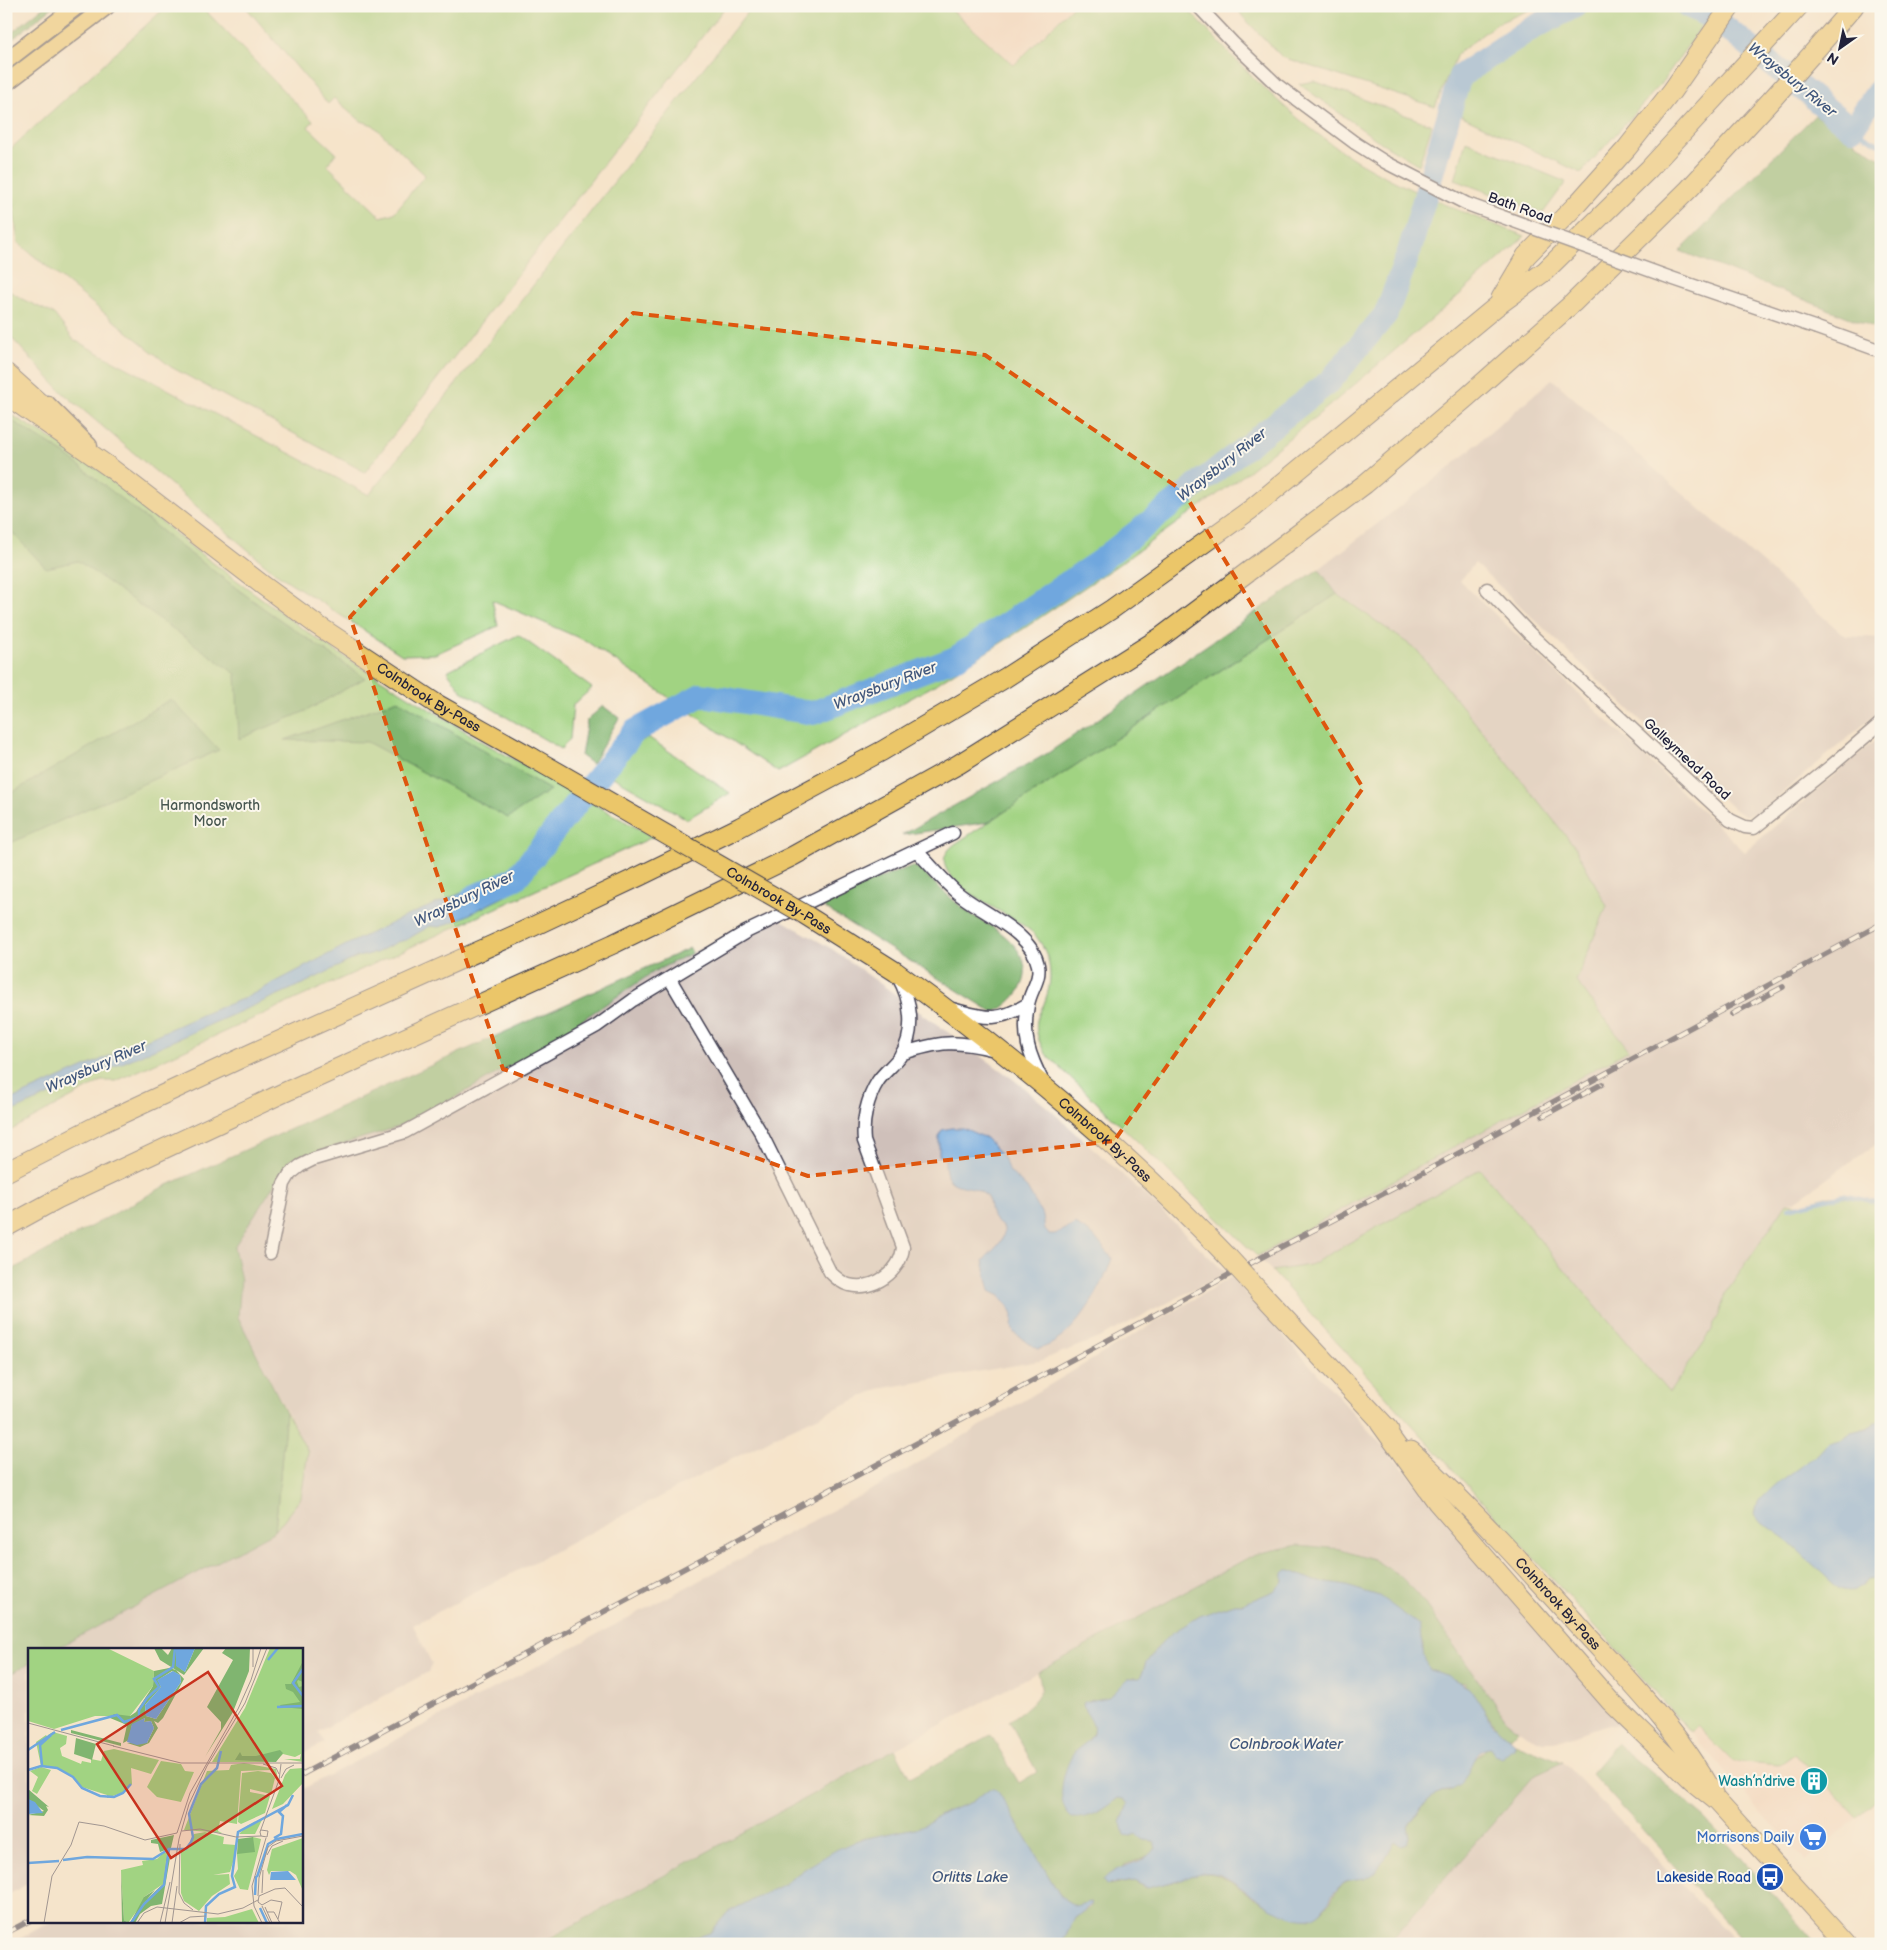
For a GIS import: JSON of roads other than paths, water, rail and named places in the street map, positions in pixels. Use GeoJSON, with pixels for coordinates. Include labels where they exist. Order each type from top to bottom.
{"type":"FeatureCollection","features":[{"type":"Feature","properties":{"kind":"highway"},"geometry":{"type":"LineString","coordinates":[[1497,306],[1526,256],[1578,203],[1626,148],[1672,91],[1703,49],[1731,6]]}},
{"type":"Feature","properties":{"kind":"highway"},"geometry":{"type":"LineString","coordinates":[[6,1172],[102,1123],[250,1054],[397,989],[640,876],[740,827],[882,751],[1005,678],[1112,609],[1250,510],[1497,306],[1545,271],[1649,169],[1799,6]]}},
{"type":"Feature","properties":{"kind":"highway"},"geometry":{"type":"LineString","coordinates":[[6,1227],[57,1199],[257,1105],[613,944],[793,856],[960,764],[1161,637],[1364,484],[1468,397],[1573,303],[1689,189],[1806,62],[1854,6]]}},
{"type":"Feature","properties":{"kind":"highway"},"geometry":{"type":"LineString","coordinates":[[6,373],[108,466]]}},
{"type":"Feature","properties":{"kind":"highway"},"geometry":{"type":"LineString","coordinates":[[6,395],[108,466]]}},
{"type":"Feature","properties":{"kind":"highway","name":"Colnbrook By-Pass"},"geometry":{"type":"LineString","coordinates":[[108,466],[317,625],[435,703],[804,914],[896,972],[1045,1086],[1146,1176],[1228,1257],[1380,1422],[1450,1489],[1535,1578],[1671,1731],[1702,1774],[1717,1801]]}},
{"type":"Feature","properties":{"kind":"highway","name":"Colnbrook By-Pass"},"geometry":{"type":"LineString","coordinates":[[1380,1422],[1437,1502],[1611,1702],[1685,1774],[1717,1801],[1847,1944]]}},
{"type":"Feature","properties":{"kind":"main road"},"geometry":{"type":"LineString","coordinates":[[6,61],[77,6]]}},
{"type":"Feature","properties":{"kind":"main road"},"geometry":{"type":"LineString","coordinates":[[6,83],[107,6]]}},
{"type":"Feature","properties":{"kind":"main road"},"geometry":{"type":"LineString","coordinates":[[6,363],[108,466]]}},
{"type":"Feature","properties":{"kind":"street","name":"Bath Road"},"geometry":{"type":"LineString","coordinates":[[1198,6],[1277,85],[1355,143],[1385,162],[1467,204],[1881,351]]}},
{"type":"Feature","properties":{"kind":"street","name":"Galleymead Road"},"geometry":{"type":"LineString","coordinates":[[1487,589],[1529,633],[1705,797],[1730,820],[1745,827],[1754,828],[1881,723]]}},
{"type":"Feature","properties":{"kind":"street"},"geometry":{"type":"LineString","coordinates":[[270,1253],[284,1184],[290,1174],[300,1166],[314,1159],[405,1132],[597,1026],[633,1000],[746,932],[952,833]]}},
{"type":"Feature","properties":{"kind":"street"},"geometry":{"type":"LineString","coordinates":[[917,851],[954,890],[1024,939],[1038,964],[1035,988],[1028,1004],[1028,1048],[1045,1086]]}},
{"type":"Feature","properties":{"kind":"street"},"geometry":{"type":"LineString","coordinates":[[670,979],[761,1133],[830,1272],[847,1284],[860,1286],[883,1279],[895,1268],[902,1251],[864,1141],[863,1132],[867,1108],[877,1082],[901,1054],[907,1038],[910,1012],[908,996],[896,972]]}},
{"type":"Feature","properties":{"kind":"street"},"geometry":{"type":"LineString","coordinates":[[944,1007],[989,1018],[997,1018],[1028,1004]]}},
{"type":"Feature","properties":{"kind":"street"},"geometry":{"type":"LineString","coordinates":[[901,1054],[930,1045],[950,1042],[968,1043],[1002,1052]]}},
{"type":"Feature","properties":{"kind":"water"},"geometry":{"type":"Polygon","coordinates":[[[498,878],[507,895],[464,917],[440,927],[430,926],[406,940],[397,942],[376,953],[357,957],[305,983],[6,1114],[6,1102],[208,1012],[245,998],[404,917],[498,878]]]}},
{"type":"Feature","properties":{"kind":"water"},"geometry":{"type":"Polygon","coordinates":[[[963,1128],[986,1138],[1002,1156],[1010,1172],[1027,1188],[1043,1216],[1045,1230],[1049,1234],[1055,1234],[1076,1224],[1093,1235],[1112,1258],[1101,1284],[1084,1313],[1062,1337],[1050,1345],[1037,1349],[1014,1333],[1011,1310],[1000,1296],[990,1291],[983,1261],[1000,1242],[1004,1234],[1004,1228],[996,1221],[992,1214],[986,1196],[972,1188],[953,1183],[948,1178],[945,1159],[939,1155],[939,1137],[942,1130],[963,1128]]]}},
{"type":"Feature","properties":{"kind":"water"},"geometry":{"type":"Polygon","coordinates":[[[1881,1420],[1881,1574],[1876,1579],[1868,1580],[1858,1589],[1851,1591],[1842,1590],[1788,1541],[1761,1522],[1755,1514],[1758,1502],[1763,1496],[1818,1454],[1828,1443],[1843,1439],[1851,1432],[1867,1428],[1881,1420]]]}},
{"type":"Feature","properties":{"kind":"water","name":"Colnbrook Water"},"geometry":{"type":"Polygon","coordinates":[[[1291,1571],[1314,1581],[1346,1586],[1379,1596],[1419,1625],[1429,1670],[1446,1675],[1470,1688],[1493,1724],[1514,1743],[1513,1748],[1502,1757],[1494,1754],[1490,1748],[1481,1751],[1461,1784],[1434,1796],[1423,1806],[1408,1826],[1410,1837],[1407,1843],[1402,1845],[1397,1841],[1394,1842],[1383,1862],[1371,1875],[1344,1883],[1323,1910],[1314,1917],[1300,1918],[1283,1913],[1259,1901],[1228,1878],[1212,1873],[1197,1874],[1148,1888],[1134,1881],[1106,1885],[1103,1880],[1109,1874],[1145,1858],[1157,1849],[1154,1841],[1143,1840],[1136,1834],[1124,1835],[1121,1823],[1128,1804],[1124,1799],[1118,1798],[1102,1809],[1085,1817],[1072,1818],[1066,1812],[1063,1805],[1062,1787],[1067,1768],[1074,1753],[1089,1740],[1094,1730],[1084,1709],[1084,1702],[1109,1697],[1128,1678],[1140,1678],[1146,1663],[1162,1642],[1172,1633],[1200,1616],[1234,1604],[1243,1604],[1274,1591],[1283,1582],[1283,1573],[1291,1571]]]}},
{"type":"Feature","properties":{"kind":"water","name":"Orlitts Lake"},"geometry":{"type":"Polygon","coordinates":[[[989,1789],[995,1789],[999,1793],[1061,1897],[1075,1906],[1090,1902],[1092,1904],[1075,1918],[1061,1944],[666,1944],[710,1933],[728,1912],[786,1883],[806,1868],[836,1850],[858,1840],[920,1827],[946,1812],[972,1802],[989,1789]]]}},
{"type":"Feature","properties":{"kind":"waterway","name":"Wraysbury River"},"geometry":{"type":"LineString","coordinates":[[473,897],[516,878],[635,731],[701,695],[813,713],[956,658],[1100,561],[1330,381],[1386,314],[1409,252],[1460,76],[1527,31],[1575,6]]}},
{"type":"Feature","properties":{"kind":"waterway","name":"Wraysbury River"},"geometry":{"type":"LineString","coordinates":[[1688,6],[1708,15],[1730,31],[1852,129],[1881,87]]}},
{"type":"Feature","properties":{"kind":"waterway"},"geometry":{"type":"LineString","coordinates":[[1852,129],[1881,145]]}},
{"type":"Feature","properties":{"kind":"waterway"},"geometry":{"type":"LineString","coordinates":[[1789,1208],[1843,1195],[1881,1203]]}},
{"type":"Feature","properties":{"kind":"railway"},"geometry":{"type":"LineString","coordinates":[[302,1774],[1275,1250],[1400,1185],[1881,924]]}},
{"type":"Feature","properties":{"kind":"railway"},"geometry":{"type":"LineString","coordinates":[[1732,1014],[1783,987]]}},
{"type":"Feature","properties":{"kind":"railway"},"geometry":{"type":"LineString","coordinates":[[1543,1116],[1602,1084]]}},
{"type":"Feature","properties":{"kind":"railway"},"geometry":{"type":"LineString","coordinates":[[6,1933],[28,1922]]}},
{"type":"Feature","properties":{"kind":"place","name":"Wash’n’drive"},"geometry":{"type":"Point","coordinates":[1814,1781]}},
{"type":"Feature","properties":{"kind":"place","name":"Morrisons Daily"},"geometry":{"type":"Point","coordinates":[1813,1837]}},
{"type":"Feature","properties":{"kind":"place","name":"Lakeside Road"},"geometry":{"type":"Point","coordinates":[1770,1877]}},
{"type":"Feature","properties":{"kind":"park label","name":"Harmondsworth Moor"},"geometry":{"type":"Point","coordinates":[210,814]}}]}
